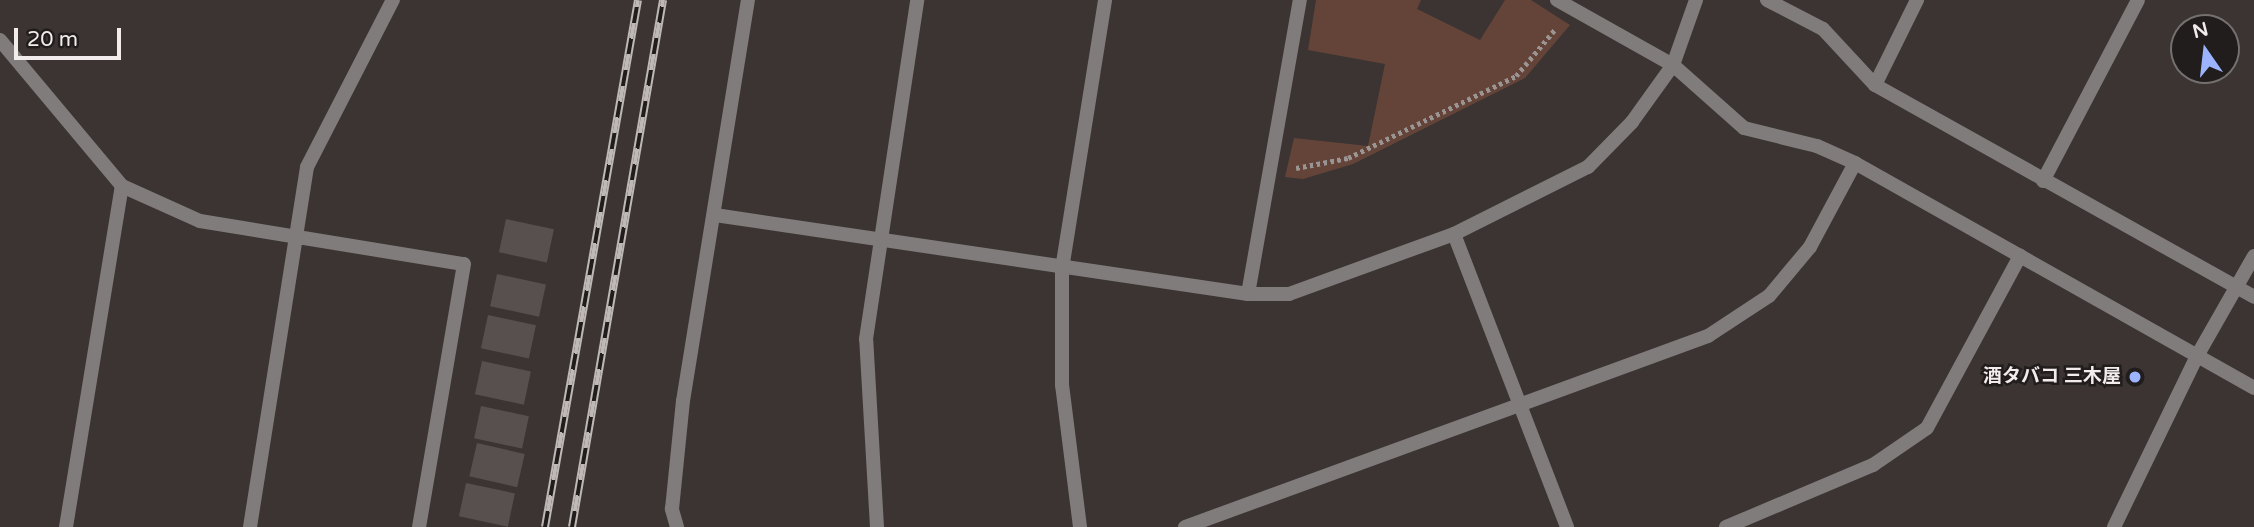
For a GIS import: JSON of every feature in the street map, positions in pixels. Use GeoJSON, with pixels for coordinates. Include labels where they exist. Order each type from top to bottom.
{"type":"FeatureCollection","features":[{"type":"Feature","properties":{"kind":"street"},"geometry":{"type":"LineString","coordinates":[[250,527],[293,237],[307,167],[393,0]]}},
{"type":"Feature","properties":{"kind":"street"},"geometry":{"type":"LineString","coordinates":[[667,527],[672,509],[748,0]]}},
{"type":"Feature","properties":{"kind":"street"},"geometry":{"type":"LineString","coordinates":[[877,527],[866,340],[877,240],[917,0]]}},
{"type":"Feature","properties":{"kind":"street"},"geometry":{"type":"LineString","coordinates":[[1080,527],[1062,384],[1062,269],[1105,0]]}},
{"type":"Feature","properties":{"kind":"street"},"geometry":{"type":"LineString","coordinates":[[1248,294],[1300,0]]}},
{"type":"Feature","properties":{"kind":"street"},"geometry":{"type":"LineString","coordinates":[[1557,0],[1673,65],[1744,128],[1817,146],[1855,163],[2254,388]]}},
{"type":"Feature","properties":{"kind":"street"},"geometry":{"type":"LineString","coordinates":[[715,215],[1062,269],[1248,294],[1289,294],[1454,234],[1588,167],[1632,122],[1673,65],[1696,0]]}},
{"type":"Feature","properties":{"kind":"street"},"geometry":{"type":"LineString","coordinates":[[1767,0],[1823,29],[1875,85],[2254,297]]}},
{"type":"Feature","properties":{"kind":"street"},"geometry":{"type":"LineString","coordinates":[[1875,85],[1917,0]]}},
{"type":"Feature","properties":{"kind":"street"},"geometry":{"type":"LineString","coordinates":[[2043,181],[2138,0]]}},
{"type":"Feature","properties":{"kind":"street"},"geometry":{"type":"LineString","coordinates":[[0,40],[122,186],[200,221],[464,264],[419,527]]}},
{"type":"Feature","properties":{"kind":"street"},"geometry":{"type":"LineString","coordinates":[[1185,527],[1708,336],[1769,296],[1810,247],[1855,163]]}},
{"type":"Feature","properties":{"kind":"street"},"geometry":{"type":"LineString","coordinates":[[66,527],[122,186]]}},
{"type":"Feature","properties":{"kind":"street"},"geometry":{"type":"LineString","coordinates":[[1454,234],[1522,404],[1567,527]]}},
{"type":"Feature","properties":{"kind":"street"},"geometry":{"type":"LineString","coordinates":[[1726,527],[1872,465],[1927,428],[2020,256]]}},
{"type":"Feature","properties":{"kind":"street"},"geometry":{"type":"LineString","coordinates":[[2114,527],[2197,356],[2239,288],[2254,256]]}},
{"type":"Feature","properties":{"kind":"street"},"geometry":{"type":"LineString","coordinates":[[672,509],[677,527]]}},
{"type":"Feature","properties":{"kind":"path"},"geometry":{"type":"LineString","coordinates":[[1301,169],[1348,158],[1516,76],[1571,8]]}},
{"type":"Feature","properties":{"kind":"shaded area"},"geometry":{"type":"Polygon","coordinates":[[[1316,0],[1421,0],[1417,9],[1480,40],[1505,0],[1531,0],[1570,25],[1525,78],[1353,164],[1303,179],[1285,177],[1294,138],[1368,146],[1385,64],[1308,50],[1316,0]]]}},
{"type":"Feature","properties":{"kind":"building"},"geometry":{"type":"Polygon","coordinates":[[[506,219],[554,229],[547,262],[499,252],[506,219]]]}},
{"type":"Feature","properties":{"kind":"building"},"geometry":{"type":"Polygon","coordinates":[[[497,274],[546,284],[539,317],[490,306],[497,274]]]}},
{"type":"Feature","properties":{"kind":"building"},"geometry":{"type":"Polygon","coordinates":[[[488,315],[536,325],[529,358],[481,348],[488,315]]]}},
{"type":"Feature","properties":{"kind":"building"},"geometry":{"type":"Polygon","coordinates":[[[482,361],[531,371],[524,405],[475,394],[482,361]]]}},
{"type":"Feature","properties":{"kind":"building"},"geometry":{"type":"Polygon","coordinates":[[[481,406],[529,416],[522,448],[474,438],[481,406]]]}},
{"type":"Feature","properties":{"kind":"building"},"geometry":{"type":"Polygon","coordinates":[[[477,443],[525,454],[517,487],[469,476],[477,443]]]}},
{"type":"Feature","properties":{"kind":"building"},"geometry":{"type":"Polygon","coordinates":[[[466,483],[515,493],[508,527],[459,516],[466,483]]]}},
{"type":"Feature","properties":{"kind":"railway"},"geometry":{"type":"LineString","coordinates":[[545,527],[638,0]]}},
{"type":"Feature","properties":{"kind":"railway"},"geometry":{"type":"LineString","coordinates":[[572,527],[663,0]]}},
{"type":"Feature","properties":{"kind":"place","name":"酒タバコ 三木屋"},"geometry":{"type":"Point","coordinates":[2135,377]}}]}
